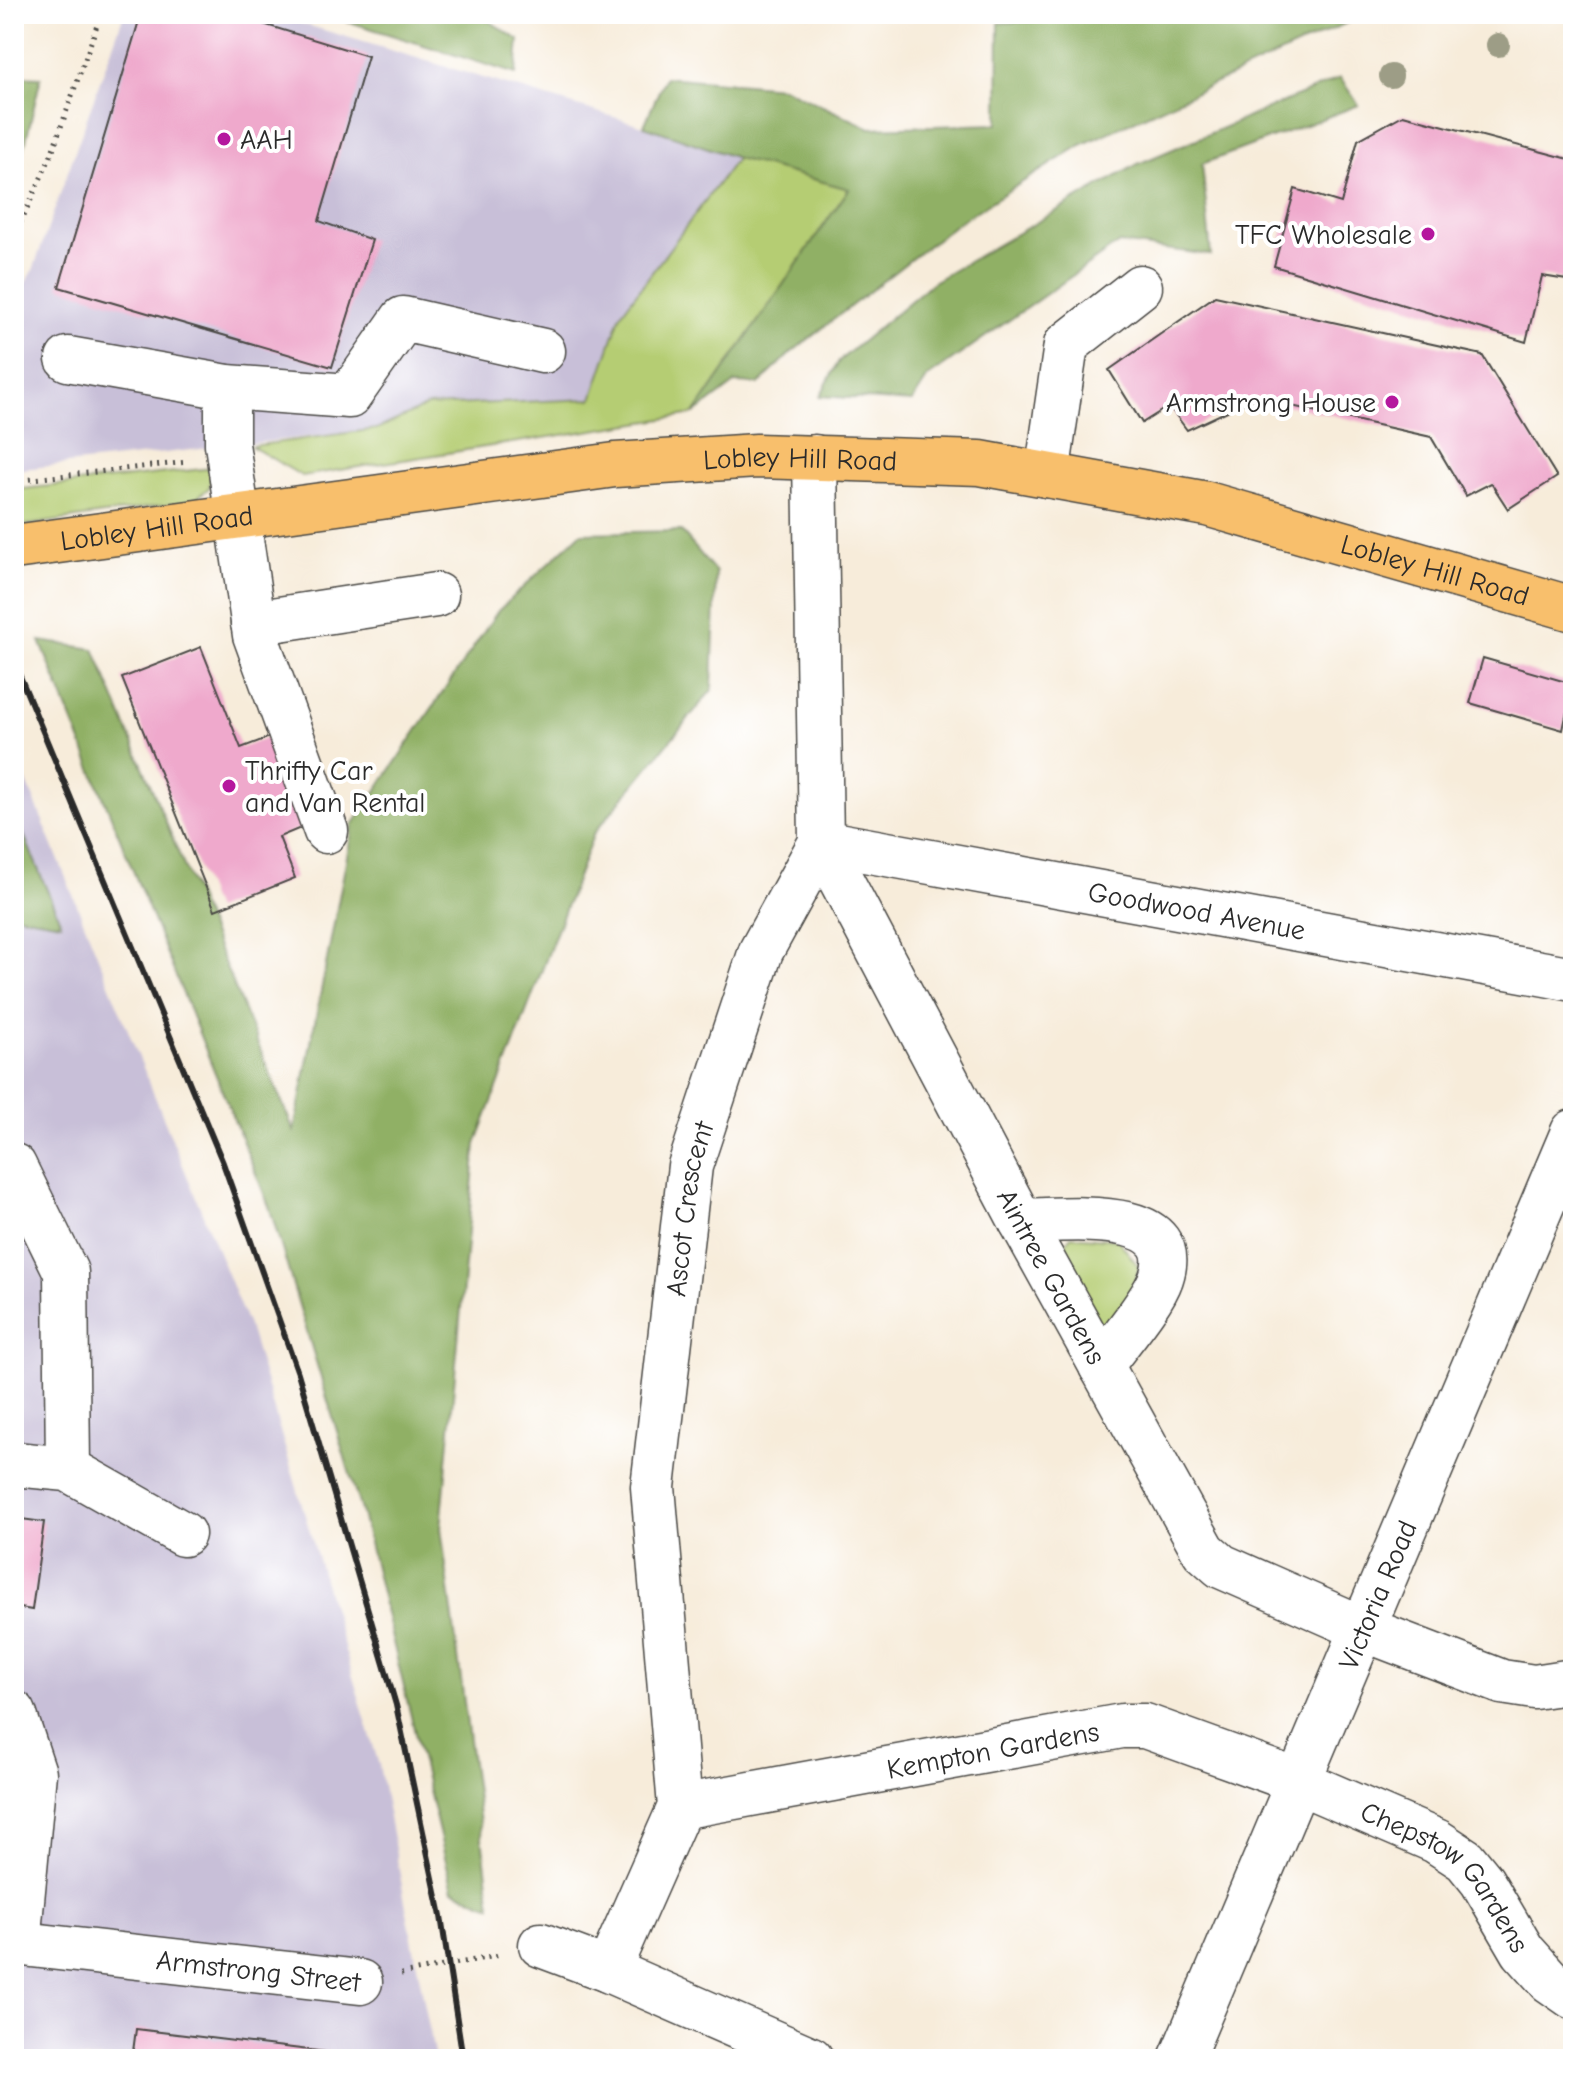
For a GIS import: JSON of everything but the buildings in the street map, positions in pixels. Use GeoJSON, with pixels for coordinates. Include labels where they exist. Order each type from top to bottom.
{"type":"FeatureCollection","features":[{"type":"Feature","properties":{"kind":"main road","name":"Lobley Hill Road"},"geometry":{"type":"LineString","coordinates":[[14,547],[615,465],[757,456],[980,463],[1207,504],[1573,609]]}},
{"type":"Feature","properties":{"kind":"street"},"geometry":{"type":"LineString","coordinates":[[1047,475],[1066,345],[1140,287]]}},
{"type":"Feature","properties":{"kind":"street"},"geometry":{"type":"LineString","coordinates":[[68,359],[227,387],[349,396],[403,319],[543,351]]}},
{"type":"Feature","properties":{"kind":"street"},"geometry":{"type":"LineString","coordinates":[[227,387],[229,458],[253,623],[326,831]]}},
{"type":"Feature","properties":{"kind":"street","name":"Ascot Crescent"},"geometry":{"type":"LineString","coordinates":[[608,1970],[680,1807],[653,1487],[690,1166],[761,951],[821,842],[815,457]]}},
{"type":"Feature","properties":{"kind":"street"},"geometry":{"type":"LineString","coordinates":[[253,623],[436,595]]}},
{"type":"Feature","properties":{"kind":"street","name":"Goodwood Avenue"},"geometry":{"type":"LineString","coordinates":[[821,842],[1573,979]]}},
{"type":"Feature","properties":{"kind":"street","name":"Aintree Gardens"},"geometry":{"type":"LineString","coordinates":[[821,842],[1021,1221],[1204,1551],[1221,1566],[1364,1629],[1502,1682],[1534,1687],[1573,1681]]}},
{"type":"Feature","properties":{"kind":"street","name":"Victoria Road"},"geometry":{"type":"LineString","coordinates":[[1181,2059],[1573,1132]]}},
{"type":"Feature","properties":{"kind":"street"},"geometry":{"type":"LineString","coordinates":[[14,1166],[66,1272],[68,1469]]}},
{"type":"Feature","properties":{"kind":"street"},"geometry":{"type":"LineString","coordinates":[[1021,1221],[1123,1221],[1142,1227],[1158,1244],[1164,1262],[1160,1281],[1101,1366]]}},
{"type":"Feature","properties":{"kind":"street"},"geometry":{"type":"LineString","coordinates":[[14,1464],[68,1469],[183,1534]]}},
{"type":"Feature","properties":{"kind":"street"},"geometry":{"type":"LineString","coordinates":[[14,1713],[34,1773],[16,1943]]}},
{"type":"Feature","properties":{"kind":"street","name":"Kempton Gardens"},"geometry":{"type":"LineString","coordinates":[[680,1807],[1122,1726],[1145,1726],[1169,1732],[1297,1781]]}},
{"type":"Feature","properties":{"kind":"street","name":"Chepstow Gardens"},"geometry":{"type":"LineString","coordinates":[[1297,1781],[1436,1841],[1465,1860],[1482,1881],[1523,1951],[1550,1981],[1573,1997]]}},
{"type":"Feature","properties":{"kind":"street","name":"Armstrong Street"},"geometry":{"type":"LineString","coordinates":[[16,1943],[360,1982]]}},
{"type":"Feature","properties":{"kind":"street"},"geometry":{"type":"LineString","coordinates":[[541,1945],[608,1970],[811,2059]]}},
{"type":"Feature","properties":{"kind":"path"},"geometry":{"type":"LineString","coordinates":[[14,237],[50,158],[100,15],[86,14]]}},
{"type":"Feature","properties":{"kind":"path"},"geometry":{"type":"LineString","coordinates":[[14,481],[229,458]]}},
{"type":"Feature","properties":{"kind":"path","name":"Armstrong Street"},"geometry":{"type":"LineString","coordinates":[[360,1982],[541,1945]]}},
{"type":"Feature","properties":{"kind":"shaded area"},"geometry":{"type":"Polygon","coordinates":[[[124,14],[270,14],[644,126],[737,158],[621,314],[592,399],[427,406],[377,429],[14,470],[14,300],[32,273],[124,14]]]}},
{"type":"Feature","properties":{"kind":"shaded area"},"geometry":{"type":"Polygon","coordinates":[[[14,750],[251,1333],[379,1765],[435,2059],[14,2059],[14,750]]]}},
{"type":"Feature","properties":{"kind":"green space"},"geometry":{"type":"Polygon","coordinates":[[[324,14],[478,14],[519,40],[516,74],[324,14]]]}},
{"type":"Feature","properties":{"kind":"green space"},"geometry":{"type":"Polygon","coordinates":[[[1165,14],[1261,14],[1349,22],[1081,145],[956,224],[792,352],[759,384],[735,383],[694,414],[849,189],[737,158],[644,126],[665,77],[782,87],[870,128],[998,124],[999,23],[1165,14]]]}},
{"type":"Feature","properties":{"kind":"green space"},"geometry":{"type":"Polygon","coordinates":[[[14,76],[41,77],[24,149],[14,169],[14,76]]]}},
{"type":"Feature","properties":{"kind":"green space"},"geometry":{"type":"Polygon","coordinates":[[[1340,78],[1359,105],[1202,164],[1211,255],[1119,243],[928,377],[912,402],[820,396],[839,361],[933,282],[1138,164],[1340,78]]]}},
{"type":"Feature","properties":{"kind":"green space"},"geometry":{"type":"Polygon","coordinates":[[[737,158],[849,189],[694,414],[302,476],[251,446],[377,429],[427,406],[592,399],[621,314],[737,158]]]}},
{"type":"Feature","properties":{"kind":"green space"},"geometry":{"type":"Polygon","coordinates":[[[213,468],[209,488],[193,501],[14,527],[14,490],[213,468]]]}},
{"type":"Feature","properties":{"kind":"green space"},"geometry":{"type":"Polygon","coordinates":[[[681,531],[716,572],[712,690],[594,833],[476,1144],[441,1528],[491,1906],[453,1890],[362,1514],[269,1206],[40,641],[94,649],[294,1131],[353,825],[498,611],[581,533],[681,531]]]}},
{"type":"Feature","properties":{"kind":"green space"},"geometry":{"type":"Polygon","coordinates":[[[14,812],[61,923],[14,915],[14,812]]]}},
{"type":"Feature","properties":{"kind":"green space"},"geometry":{"type":"Polygon","coordinates":[[[1071,1236],[1118,1240],[1139,1267],[1131,1298],[1098,1334],[1054,1256],[1071,1236]]]}},
{"type":"Feature","properties":{"kind":"railway"},"geometry":{"type":"LineString","coordinates":[[14,662],[223,1163],[298,1373],[396,1705],[441,1916],[463,2059]]}},
{"type":"Feature","properties":{"kind":"place","name":"AAH"},"geometry":{"type":"Point","coordinates":[224,139]}},
{"type":"Feature","properties":{"kind":"place","name":"TFC Wholesale"},"geometry":{"type":"Point","coordinates":[1428,234]}},
{"type":"Feature","properties":{"kind":"place","name":"Armstrong House"},"geometry":{"type":"Point","coordinates":[1392,402]}},
{"type":"Feature","properties":{"kind":"place","name":"Thrifty Car and Van Rental"},"geometry":{"type":"Point","coordinates":[229,786]}}]}
